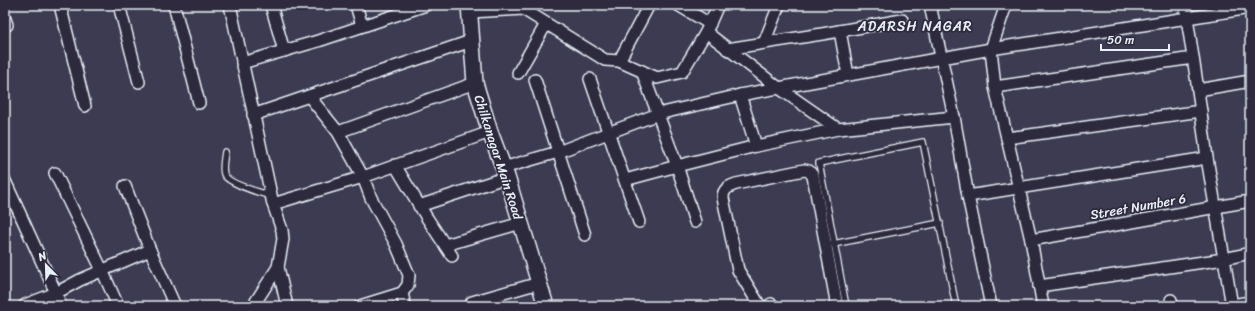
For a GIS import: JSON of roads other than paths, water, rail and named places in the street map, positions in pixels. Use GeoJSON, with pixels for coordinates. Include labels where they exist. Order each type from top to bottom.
{"type":"FeatureCollection","features":[{"type":"Feature","properties":{"kind":"main road","name":"Chilkanagar Main Road"},"geometry":{"type":"LineString","coordinates":[[469,9],[475,82],[490,132],[505,172],[546,306]]}},
{"type":"Feature","properties":{"kind":"street"},"geometry":{"type":"LineString","coordinates":[[60,5],[86,106]]}},
{"type":"Feature","properties":{"kind":"street"},"geometry":{"type":"LineString","coordinates":[[119,5],[139,82]]}},
{"type":"Feature","properties":{"kind":"street"},"geometry":{"type":"LineString","coordinates":[[174,5],[199,103]]}},
{"type":"Feature","properties":{"kind":"street"},"geometry":{"type":"LineString","coordinates":[[230,5],[272,200],[282,230],[283,239],[278,267],[253,306]]}},
{"type":"Feature","properties":{"kind":"street"},"geometry":{"type":"LineString","coordinates":[[272,5],[284,51]]}},
{"type":"Feature","properties":{"kind":"street"},"geometry":{"type":"LineString","coordinates":[[356,5],[362,26]]}},
{"type":"Feature","properties":{"kind":"street"},"geometry":{"type":"LineString","coordinates":[[242,63],[362,26],[414,7],[426,5]]}},
{"type":"Feature","properties":{"kind":"street"},"geometry":{"type":"LineString","coordinates":[[619,60],[649,5]]}},
{"type":"Feature","properties":{"kind":"street"},"geometry":{"type":"LineString","coordinates":[[678,5],[708,28],[727,49],[779,88],[838,129]]}},
{"type":"Feature","properties":{"kind":"street"},"geometry":{"type":"LineString","coordinates":[[469,9],[523,9],[605,60],[619,60],[657,78],[682,72],[708,28],[718,5]]}},
{"type":"Feature","properties":{"kind":"street"},"geometry":{"type":"LineString","coordinates":[[764,43],[779,5]]}},
{"type":"Feature","properties":{"kind":"street"},"geometry":{"type":"LineString","coordinates":[[930,5],[954,116],[968,196],[991,306]]}},
{"type":"Feature","properties":{"kind":"street"},"geometry":{"type":"LineString","coordinates":[[1006,5],[991,49],[995,87],[1031,240],[1043,306]]}},
{"type":"Feature","properties":{"kind":"street"},"geometry":{"type":"LineString","coordinates":[[1186,5],[1192,58],[1207,158],[1232,306],[1250,302]]}},
{"type":"Feature","properties":{"kind":"street"},"geometry":{"type":"LineString","coordinates":[[419,206],[658,114],[740,95],[991,49],[1250,8]]}},
{"type":"Feature","properties":{"kind":"street"},"geometry":{"type":"LineString","coordinates":[[727,49],[902,20]]}},
{"type":"Feature","properties":{"kind":"street"},"geometry":{"type":"LineString","coordinates":[[518,73],[546,24]]}},
{"type":"Feature","properties":{"kind":"street"},"geometry":{"type":"LineString","coordinates":[[840,31],[848,75]]}},
{"type":"Feature","properties":{"kind":"street"},"geometry":{"type":"LineString","coordinates":[[254,115],[471,40]]}},
{"type":"Feature","properties":{"kind":"street"},"geometry":{"type":"LineString","coordinates":[[995,87],[1192,58]]}},
{"type":"Feature","properties":{"kind":"street"},"geometry":{"type":"LineString","coordinates":[[642,71],[677,166],[695,222]]}},
{"type":"Feature","properties":{"kind":"street"},"geometry":{"type":"LineString","coordinates":[[590,79],[639,222]]}},
{"type":"Feature","properties":{"kind":"street"},"geometry":{"type":"LineString","coordinates":[[535,80],[585,235]]}},
{"type":"Feature","properties":{"kind":"street"},"geometry":{"type":"LineString","coordinates":[[1198,90],[1250,81]]}},
{"type":"Feature","properties":{"kind":"street"},"geometry":{"type":"LineString","coordinates":[[338,132],[475,82]]}},
{"type":"Feature","properties":{"kind":"street"},"geometry":{"type":"LineString","coordinates":[[740,95],[756,146]]}},
{"type":"Feature","properties":{"kind":"street"},"geometry":{"type":"LineString","coordinates":[[308,96],[338,132],[363,177],[371,198],[396,244],[409,275],[408,285],[402,293],[360,306]]}},
{"type":"Feature","properties":{"kind":"street"},"geometry":{"type":"LineString","coordinates":[[1007,138],[1201,111]]}},
{"type":"Feature","properties":{"kind":"street"},"geometry":{"type":"LineString","coordinates":[[625,180],[756,146],[838,129],[954,116]]}},
{"type":"Feature","properties":{"kind":"street"},"geometry":{"type":"LineString","coordinates":[[272,200],[363,177],[490,132]]}},
{"type":"Feature","properties":{"kind":"street"},"geometry":{"type":"LineString","coordinates":[[968,196],[1207,158]]}},
{"type":"Feature","properties":{"kind":"street"},"geometry":{"type":"LineString","coordinates":[[395,165],[419,206],[452,256]]}},
{"type":"Feature","properties":{"kind":"street"},"geometry":{"type":"LineString","coordinates":[[768,305],[738,270],[723,193],[729,187],[736,184],[804,170],[809,172],[812,176],[837,306]]}},
{"type":"Feature","properties":{"kind":"street"},"geometry":{"type":"LineString","coordinates":[[55,173],[118,306]]}},
{"type":"Feature","properties":{"kind":"street"},"geometry":{"type":"LineString","coordinates":[[5,181],[61,306]]}},
{"type":"Feature","properties":{"kind":"street"},"geometry":{"type":"LineString","coordinates":[[125,186],[150,250],[175,306]]}},
{"type":"Feature","properties":{"kind":"street","name":"Street Number 6"},"geometry":{"type":"LineString","coordinates":[[1031,240],[1250,201]]}},
{"type":"Feature","properties":{"kind":"street"},"geometry":{"type":"LineString","coordinates":[[444,245],[521,223]]}},
{"type":"Feature","properties":{"kind":"street"},"geometry":{"type":"LineString","coordinates":[[25,305],[54,289],[150,250]]}},
{"type":"Feature","properties":{"kind":"street"},"geometry":{"type":"LineString","coordinates":[[1039,286],[1224,259],[1250,253]]}},
{"type":"Feature","properties":{"kind":"street"},"geometry":{"type":"LineString","coordinates":[[278,267],[287,306]]}},
{"type":"Feature","properties":{"kind":"street"},"geometry":{"type":"LineString","coordinates":[[471,306],[472,302],[539,283]]}},
{"type":"Feature","properties":{"kind":"street"},"geometry":{"type":"LineString","coordinates":[[402,293],[405,306]]}},
{"type":"Feature","properties":{"kind":"lane"},"geometry":{"type":"LineString","coordinates":[[846,306],[833,244],[819,163],[923,142],[956,306]]}},
{"type":"Feature","properties":{"kind":"lane"},"geometry":{"type":"LineString","coordinates":[[225,152],[223,171],[227,179],[272,200]]}},
{"type":"Feature","properties":{"kind":"lane"},"geometry":{"type":"LineString","coordinates":[[833,244],[940,223]]}},
{"type":"Feature","properties":{"kind":"district","name":"ADARSH NAGAR"},"geometry":{"type":"Point","coordinates":[915,26]}}]}
